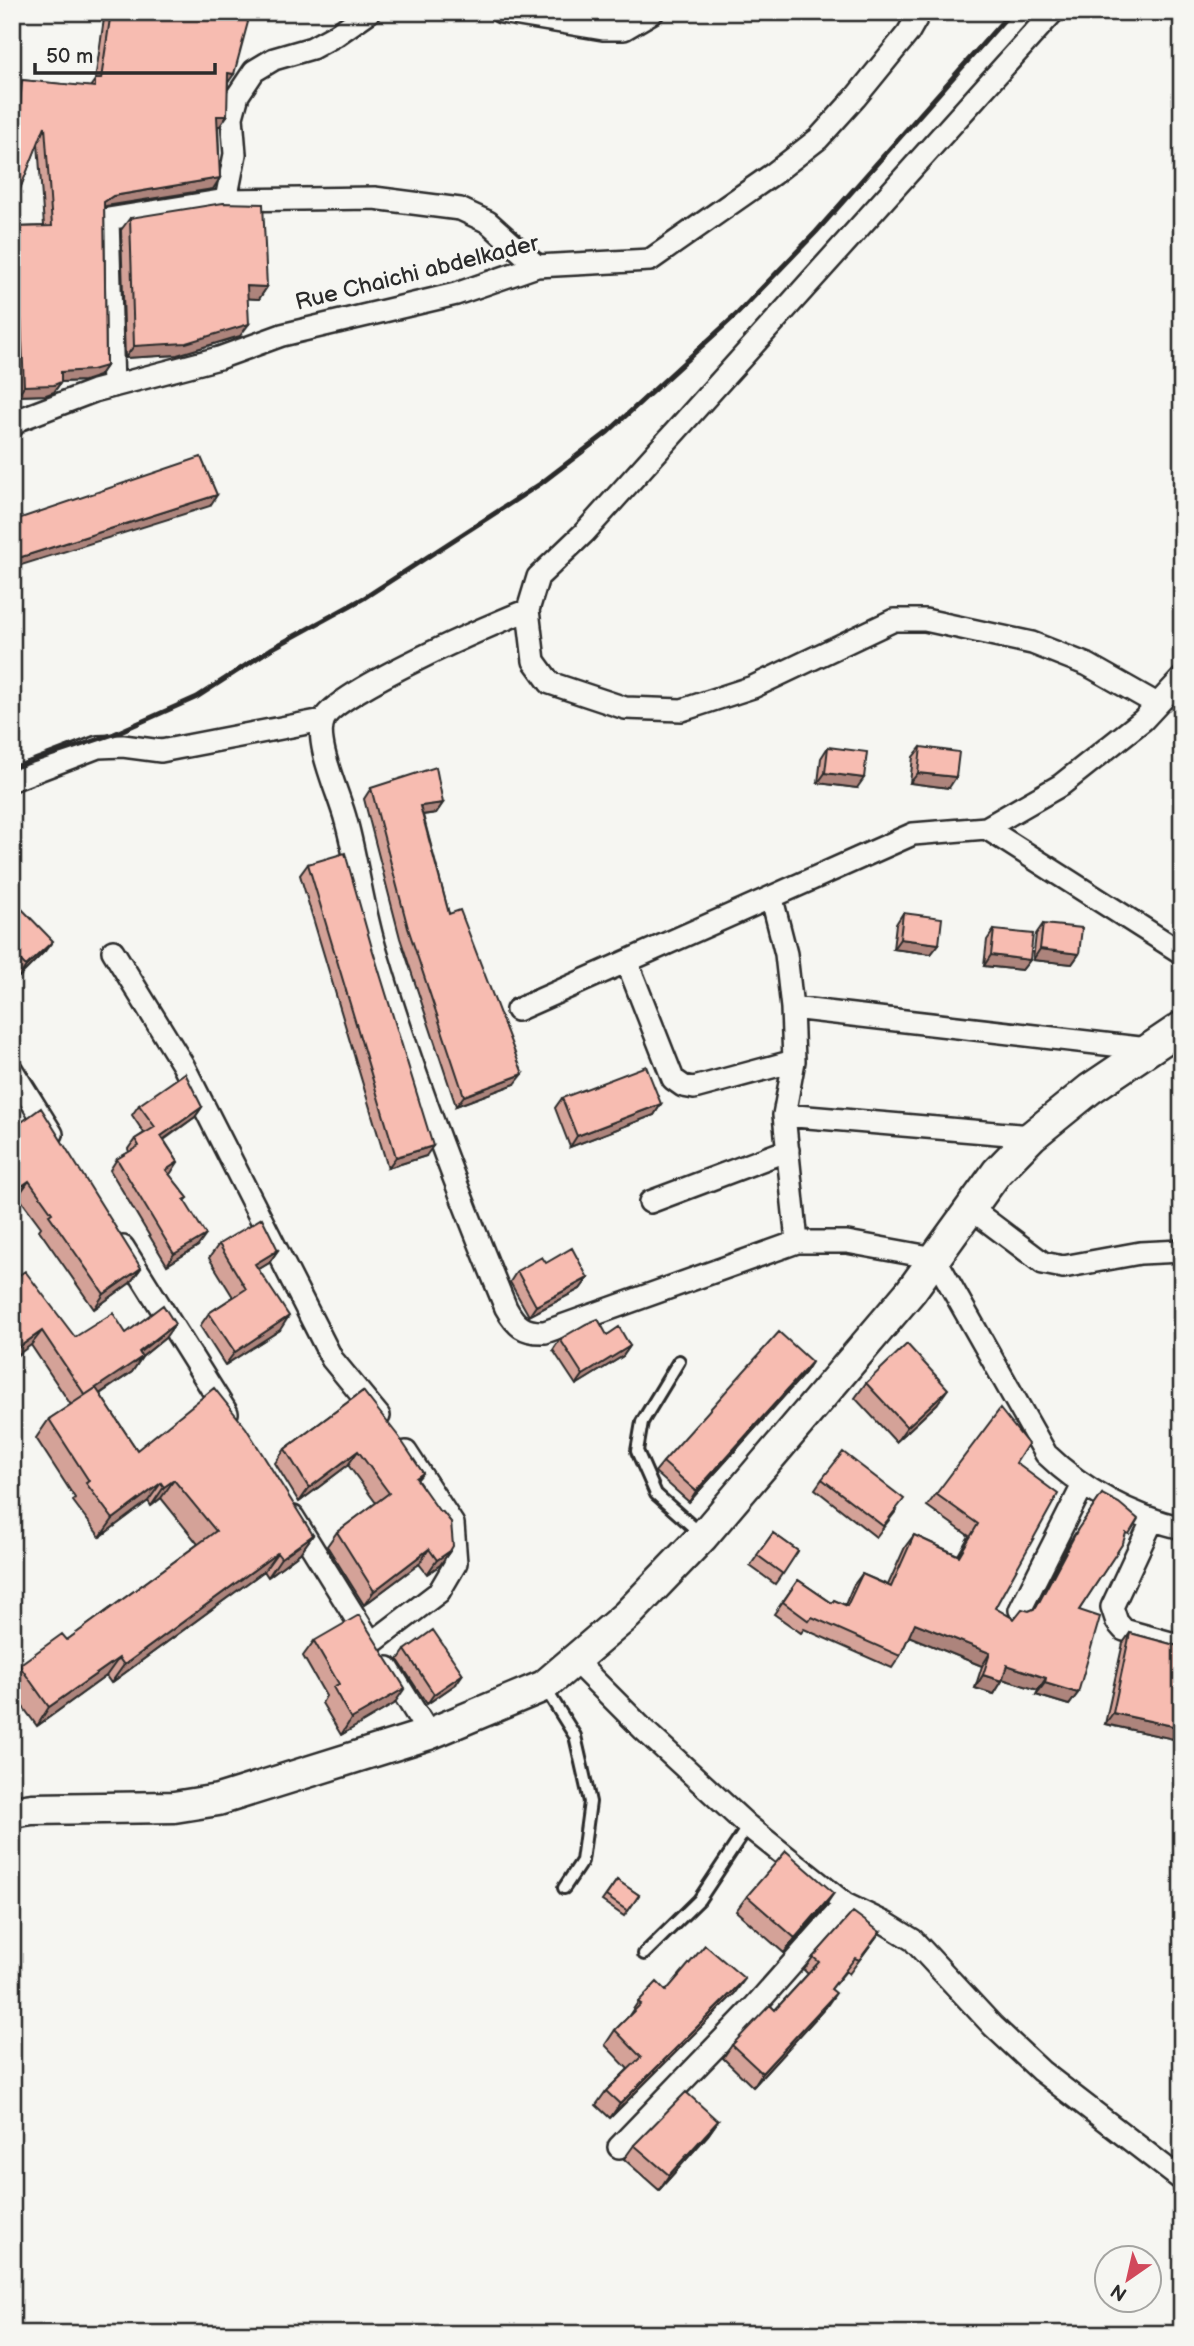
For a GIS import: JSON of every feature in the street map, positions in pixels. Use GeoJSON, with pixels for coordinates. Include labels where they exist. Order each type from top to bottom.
{"type":"FeatureCollection","features":[{"type":"Feature","properties":{"kind":"street"},"geometry":{"type":"LineString","coordinates":[[226,200],[235,154],[232,117],[238,95],[254,71],[274,59],[312,48],[336,36],[369,12]]}},
{"type":"Feature","properties":{"kind":"street"},"geometry":{"type":"LineString","coordinates":[[501,12],[603,29],[624,29],[653,12]]}},
{"type":"Feature","properties":{"kind":"street","name":"Rue Chaichi abdelkader"},"geometry":{"type":"LineString","coordinates":[[12,427],[18,419],[113,386],[219,358],[282,335],[456,294],[537,266],[650,260],[774,174],[818,139],[855,99],[908,33],[920,12]]}},
{"type":"Feature","properties":{"kind":"street"},"geometry":{"type":"LineString","coordinates":[[1053,12],[584,533],[538,578],[528,610],[534,661],[550,683],[625,708],[682,710],[753,687],[894,620],[925,620],[1032,643],[1088,665],[1157,704]]}},
{"type":"Feature","properties":{"kind":"street"},"geometry":{"type":"LineString","coordinates":[[113,386],[108,219],[226,200],[374,198],[460,209],[488,222],[537,266]]}},
{"type":"Feature","properties":{"kind":"street"},"geometry":{"type":"LineString","coordinates":[[528,610],[490,624],[355,691],[330,709],[323,720],[322,742],[346,820],[376,953],[456,1188],[514,1323],[529,1332],[545,1332],[797,1242],[846,1242],[935,1258]]}},
{"type":"Feature","properties":{"kind":"street"},"geometry":{"type":"LineString","coordinates":[[517,1010],[772,899],[913,834],[986,828],[1062,785],[1143,720],[1182,678]]}},
{"type":"Feature","properties":{"kind":"street"},"geometry":{"type":"LineString","coordinates":[[12,780],[98,747],[122,746],[160,751],[323,720]]}},
{"type":"Feature","properties":{"kind":"street"},"geometry":{"type":"LineString","coordinates":[[986,828],[1182,953]]}},
{"type":"Feature","properties":{"kind":"street"},"geometry":{"type":"LineString","coordinates":[[772,899],[786,954],[792,1008],[794,1061],[784,1115],[797,1242]]}},
{"type":"Feature","properties":{"kind":"street"},"geometry":{"type":"LineString","coordinates":[[113,951],[183,1065],[332,1359],[392,1432],[453,1524],[456,1563],[439,1592],[372,1643]]}},
{"type":"Feature","properties":{"kind":"street"},"geometry":{"type":"LineString","coordinates":[[627,962],[673,1079],[683,1086],[694,1088],[794,1061]]}},
{"type":"Feature","properties":{"kind":"street"},"geometry":{"type":"LineString","coordinates":[[792,1008],[1148,1049]]}},
{"type":"Feature","properties":{"kind":"street"},"geometry":{"type":"LineString","coordinates":[[12,1812],[32,1809],[174,1807],[218,1800],[429,1734],[544,1686],[626,1615],[703,1536],[894,1312],[997,1172],[1032,1136],[1090,1089],[1182,1027]]}},
{"type":"Feature","properties":{"kind":"street"},"geometry":{"type":"LineString","coordinates":[[12,1070],[64,1152]]}},
{"type":"Feature","properties":{"kind":"street"},"geometry":{"type":"LineString","coordinates":[[784,1115],[1032,1136]]}},
{"type":"Feature","properties":{"kind":"street"},"geometry":{"type":"LineString","coordinates":[[650,1202],[788,1150]]}},
{"type":"Feature","properties":{"kind":"street"},"geometry":{"type":"LineString","coordinates":[[970,1209],[1043,1263],[1063,1267],[1140,1253],[1182,1251]]}},
{"type":"Feature","properties":{"kind":"street"},"geometry":{"type":"LineString","coordinates":[[115,1234],[240,1433]]}},
{"type":"Feature","properties":{"kind":"street"},"geometry":{"type":"LineString","coordinates":[[935,1258],[1046,1454],[1083,1485],[1152,1521],[1182,1528]]}},
{"type":"Feature","properties":{"kind":"street"},"geometry":{"type":"LineString","coordinates":[[1020,1610],[1083,1485]]}},
{"type":"Feature","properties":{"kind":"street"},"geometry":{"type":"LineString","coordinates":[[284,1503],[429,1734]]}},
{"type":"Feature","properties":{"kind":"street"},"geometry":{"type":"LineString","coordinates":[[1152,1521],[1112,1607],[1117,1622],[1124,1630],[1182,1646]]}},
{"type":"Feature","properties":{"kind":"street"},"geometry":{"type":"LineString","coordinates":[[574,1660],[644,1731],[748,1826],[845,1904],[913,1940],[993,2026],[1041,2071],[1182,2180]]}},
{"type":"Feature","properties":{"kind":"street"},"geometry":{"type":"LineString","coordinates":[[619,2147],[754,2007],[845,1904]]}},
{"type":"Feature","properties":{"kind":"lane"},"geometry":{"type":"LineString","coordinates":[[679,1361],[642,1422],[637,1451],[656,1494],[703,1536]]}},
{"type":"Feature","properties":{"kind":"lane"},"geometry":{"type":"LineString","coordinates":[[544,1686],[575,1736],[590,1802],[582,1861],[564,1888]]}},
{"type":"Feature","properties":{"kind":"lane"},"geometry":{"type":"LineString","coordinates":[[644,1954],[699,1900],[748,1826]]}},
{"type":"Feature","properties":{"kind":"building"},"geometry":{"type":"Polygon","coordinates":[[[111,12],[240,12],[248,22],[234,74],[228,73],[227,116],[217,116],[220,178],[113,196],[104,202],[106,366],[92,370],[61,372],[61,382],[54,385],[24,386],[17,227],[52,226],[45,126],[12,209],[12,135],[18,135],[22,80],[95,87],[95,79],[101,79],[111,12]]]}},
{"type":"Feature","properties":{"kind":"building"},"geometry":{"type":"Polygon","coordinates":[[[223,203],[263,204],[267,287],[247,286],[249,324],[186,343],[134,346],[130,218],[223,203]]]}},
{"type":"Feature","properties":{"kind":"building"},"geometry":{"type":"Polygon","coordinates":[[[201,457],[217,495],[12,560],[12,521],[201,457]]]}},
{"type":"Feature","properties":{"kind":"building"},"geometry":{"type":"Polygon","coordinates":[[[828,747],[867,752],[864,778],[825,773],[828,747]]]}},
{"type":"Feature","properties":{"kind":"building"},"geometry":{"type":"Polygon","coordinates":[[[921,747],[959,752],[956,777],[918,773],[921,747]]]}},
{"type":"Feature","properties":{"kind":"building"},"geometry":{"type":"Polygon","coordinates":[[[436,767],[443,803],[420,806],[449,914],[460,910],[523,1074],[464,1096],[408,928],[371,788],[436,767]]]}},
{"type":"Feature","properties":{"kind":"building"},"geometry":{"type":"Polygon","coordinates":[[[345,853],[433,1146],[396,1157],[308,864],[345,853]]]}},
{"type":"Feature","properties":{"kind":"building"},"geometry":{"type":"Polygon","coordinates":[[[19,906],[53,941],[26,966],[12,952],[12,912],[19,906]]]}},
{"type":"Feature","properties":{"kind":"building"},"geometry":{"type":"Polygon","coordinates":[[[903,913],[942,918],[939,944],[900,939],[903,913]]]}},
{"type":"Feature","properties":{"kind":"building"},"geometry":{"type":"Polygon","coordinates":[[[1043,924],[1082,928],[1079,954],[1040,949],[1043,924]]]}},
{"type":"Feature","properties":{"kind":"building"},"geometry":{"type":"Polygon","coordinates":[[[994,930],[1033,934],[1030,960],[991,955],[994,930]]]}},
{"type":"Feature","properties":{"kind":"building"},"geometry":{"type":"Polygon","coordinates":[[[646,1066],[661,1104],[577,1136],[562,1098],[646,1066]]]}},
{"type":"Feature","properties":{"kind":"building"},"geometry":{"type":"Polygon","coordinates":[[[185,1073],[202,1107],[161,1136],[178,1162],[166,1170],[188,1198],[184,1200],[206,1235],[174,1254],[117,1159],[139,1146],[135,1139],[155,1127],[139,1105],[185,1073]]]}},
{"type":"Feature","properties":{"kind":"building"},"geometry":{"type":"Polygon","coordinates":[[[41,1108],[141,1268],[104,1294],[49,1215],[52,1213],[29,1181],[12,1193],[12,1129],[41,1108]]]}},
{"type":"Feature","properties":{"kind":"building"},"geometry":{"type":"Polygon","coordinates":[[[262,1218],[278,1250],[255,1264],[289,1316],[235,1352],[209,1313],[246,1289],[219,1244],[262,1218]]]}},
{"type":"Feature","properties":{"kind":"building"},"geometry":{"type":"Polygon","coordinates":[[[572,1248],[588,1278],[536,1306],[517,1271],[542,1257],[546,1263],[572,1248]]]}},
{"type":"Feature","properties":{"kind":"building"},"geometry":{"type":"Polygon","coordinates":[[[25,1271],[75,1337],[113,1313],[126,1333],[163,1305],[175,1324],[139,1352],[142,1357],[85,1395],[42,1331],[12,1352],[12,1280],[25,1271]]]}},
{"type":"Feature","properties":{"kind":"building"},"geometry":{"type":"Polygon","coordinates":[[[598,1319],[607,1335],[619,1327],[630,1346],[583,1375],[560,1339],[598,1319]]]}},
{"type":"Feature","properties":{"kind":"building"},"geometry":{"type":"Polygon","coordinates":[[[779,1332],[812,1362],[696,1491],[663,1462],[779,1332]]]}},
{"type":"Feature","properties":{"kind":"building"},"geometry":{"type":"Polygon","coordinates":[[[907,1344],[948,1389],[907,1427],[866,1383],[907,1344]]]}},
{"type":"Feature","properties":{"kind":"building"},"geometry":{"type":"Polygon","coordinates":[[[96,1388],[137,1450],[214,1388],[246,1428],[313,1535],[281,1558],[277,1553],[124,1665],[119,1658],[49,1707],[19,1665],[62,1634],[67,1640],[216,1531],[174,1480],[164,1487],[161,1483],[113,1519],[86,1483],[89,1481],[49,1419],[96,1388]]]}},
{"type":"Feature","properties":{"kind":"building"},"geometry":{"type":"Polygon","coordinates":[[[363,1391],[423,1473],[416,1478],[440,1512],[451,1522],[453,1546],[437,1560],[429,1549],[374,1591],[337,1532],[389,1493],[358,1451],[309,1488],[285,1449],[363,1391]]]}},
{"type":"Feature","properties":{"kind":"building"},"geometry":{"type":"Polygon","coordinates":[[[1000,1409],[1028,1444],[1016,1463],[1058,1494],[995,1608],[1014,1619],[1022,1609],[1029,1611],[1036,1608],[1078,1529],[1102,1494],[1119,1503],[1138,1519],[1129,1534],[1126,1533],[1123,1543],[1079,1610],[1100,1617],[1078,1693],[1045,1683],[1046,1678],[1007,1665],[1002,1681],[983,1675],[990,1653],[915,1623],[900,1656],[812,1617],[809,1621],[783,1602],[798,1580],[832,1603],[834,1600],[847,1606],[862,1574],[891,1587],[914,1535],[959,1556],[978,1524],[936,1494],[1000,1409]]]}},
{"type":"Feature","properties":{"kind":"building"},"geometry":{"type":"Polygon","coordinates":[[[843,1452],[904,1499],[883,1526],[822,1479],[843,1452]]]}},
{"type":"Feature","properties":{"kind":"building"},"geometry":{"type":"Polygon","coordinates":[[[773,1533],[798,1551],[783,1574],[757,1555],[773,1533]]]}},
{"type":"Feature","properties":{"kind":"building"},"geometry":{"type":"Polygon","coordinates":[[[359,1615],[405,1688],[351,1719],[333,1687],[339,1684],[314,1641],[359,1615]]]}},
{"type":"Feature","properties":{"kind":"building"},"geometry":{"type":"Polygon","coordinates":[[[433,1630],[463,1674],[434,1694],[405,1650],[433,1630]]]}},
{"type":"Feature","properties":{"kind":"building"},"geometry":{"type":"Polygon","coordinates":[[[1130,1633],[1182,1647],[1182,1728],[1113,1713],[1130,1633]]]}},
{"type":"Feature","properties":{"kind":"building"},"geometry":{"type":"Polygon","coordinates":[[[786,1851],[834,1893],[795,1938],[747,1896],[786,1851]]]}},
{"type":"Feature","properties":{"kind":"building"},"geometry":{"type":"Polygon","coordinates":[[[617,1880],[639,1895],[628,1911],[606,1896],[617,1880]]]}},
{"type":"Feature","properties":{"kind":"building"},"geometry":{"type":"Polygon","coordinates":[[[853,1912],[880,1932],[859,1960],[855,1958],[831,1989],[836,1993],[762,2073],[732,2045],[770,2005],[775,2010],[819,1962],[813,1957],[853,1912]]]}},
{"type":"Feature","properties":{"kind":"building"},"geometry":{"type":"Polygon","coordinates":[[[705,1945],[745,1979],[620,2104],[606,2091],[641,2057],[615,2030],[641,2004],[638,2002],[657,1982],[666,1991],[705,1945]]]}},
{"type":"Feature","properties":{"kind":"building"},"geometry":{"type":"Polygon","coordinates":[[[686,2092],[718,2121],[669,2175],[634,2145],[686,2092]]]}},
{"type":"Feature","properties":{"kind":"railway"},"geometry":{"type":"LineString","coordinates":[[12,768],[114,734],[197,697],[271,649],[364,598],[540,484],[608,432],[738,313],[816,232],[1011,12]]}}]}
